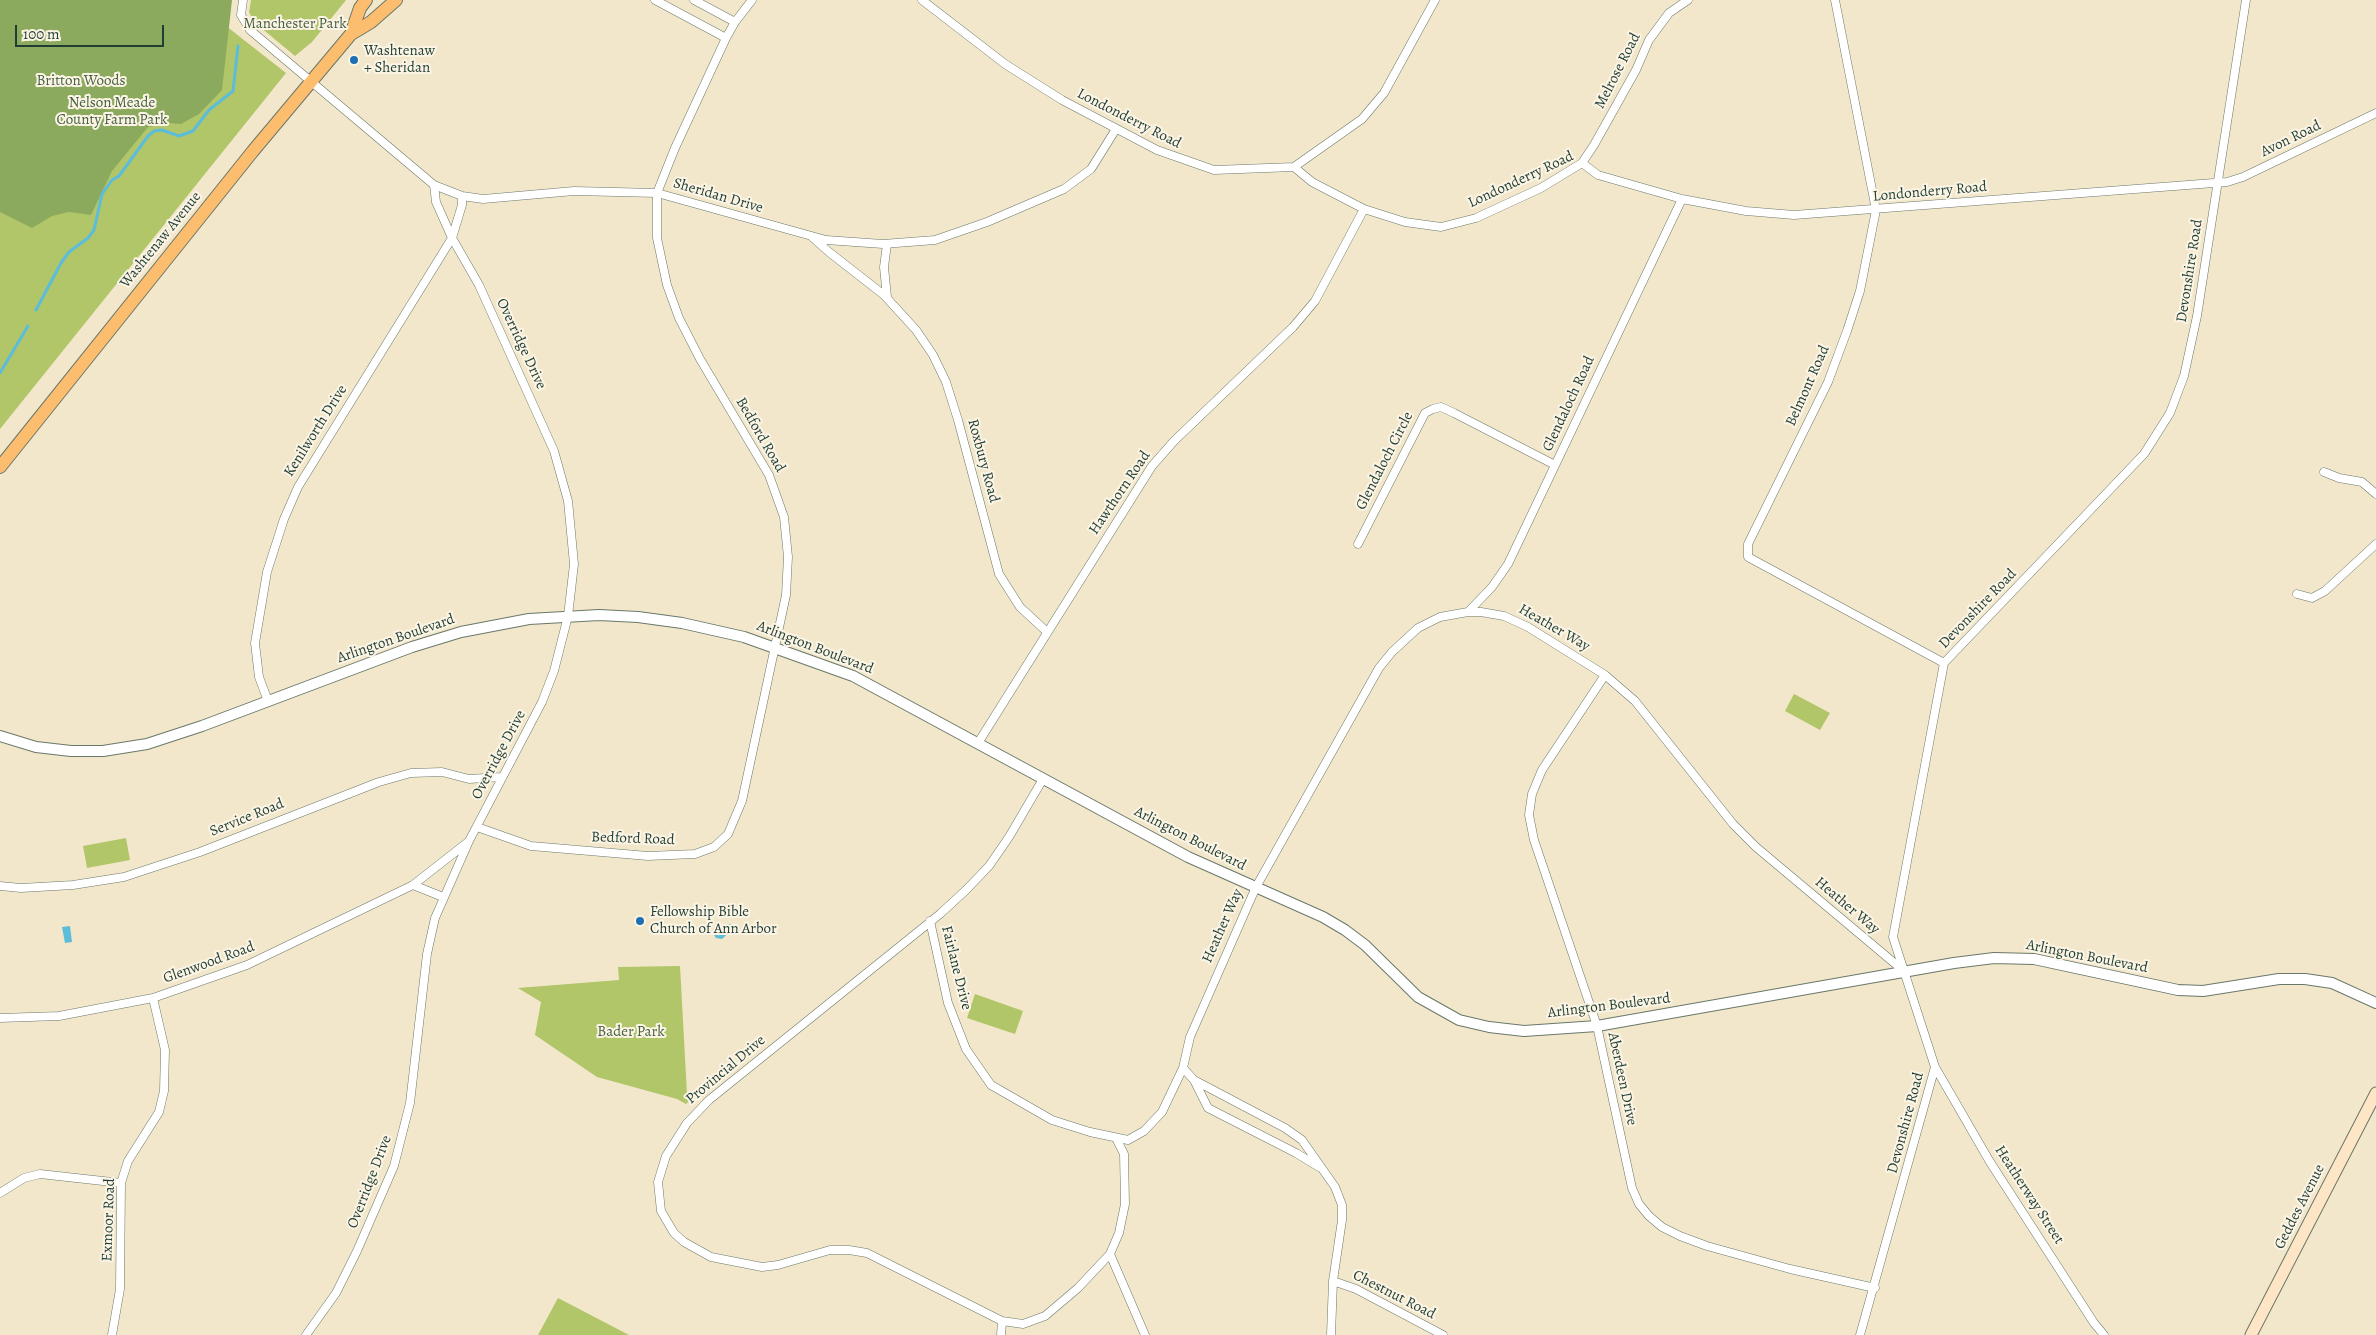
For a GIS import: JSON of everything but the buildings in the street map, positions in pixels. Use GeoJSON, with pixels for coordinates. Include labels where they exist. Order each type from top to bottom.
{"type":"FeatureCollection","features":[{"type":"Feature","properties":{"kind":"main road","name":"Washtenaw Avenue"},"geometry":{"type":"LineString","coordinates":[[351,34],[360,8],[366,0]]}},
{"type":"Feature","properties":{"kind":"main road","name":"Washtenaw Avenue"},"geometry":{"type":"LineString","coordinates":[[0,467],[253,151],[351,34],[371,22],[394,2]]}},
{"type":"Feature","properties":{"kind":"main road","name":"Geddes Avenue"},"geometry":{"type":"LineString","coordinates":[[2250,1335],[2376,1093]]}},
{"type":"Feature","properties":{"kind":"street","name":"Sheridan Drive"},"geometry":{"type":"LineString","coordinates":[[243,0],[241,15],[250,30],[434,185],[462,196],[484,199],[574,191],[657,193],[826,240],[887,244],[935,240],[987,222],[1064,189],[1091,169],[1116,129]]}},
{"type":"Feature","properties":{"kind":"street"},"geometry":{"type":"LineString","coordinates":[[655,0],[726,38],[734,22],[752,0]]}},
{"type":"Feature","properties":{"kind":"street"},"geometry":{"type":"LineString","coordinates":[[694,0],[734,22]]}},
{"type":"Feature","properties":{"kind":"street","name":"Londonderry Road"},"geometry":{"type":"LineString","coordinates":[[922,0],[1005,64],[1062,100],[1164,153],[1214,170],[1294,167],[1312,182],[1364,209],[1405,222],[1441,227],[1476,218],[1541,188],[1582,163],[1598,175],[1682,199],[1746,211],[1794,215],[2217,183]]}},
{"type":"Feature","properties":{"kind":"street"},"geometry":{"type":"LineString","coordinates":[[1294,167],[1362,120],[1384,93],[1435,0]]}},
{"type":"Feature","properties":{"kind":"street","name":"Melrose Road"},"geometry":{"type":"LineString","coordinates":[[1582,163],[1594,146],[1636,70],[1649,40],[1669,13],[1688,0]]}},
{"type":"Feature","properties":{"kind":"street","name":"Belmont Road"},"geometry":{"type":"LineString","coordinates":[[1835,0],[1876,210],[1860,291],[1847,331],[1828,382],[1748,544],[1748,557],[1944,663]]}},
{"type":"Feature","properties":{"kind":"street","name":"Devonshire Road"},"geometry":{"type":"LineString","coordinates":[[1860,1335],[1875,1288],[1935,1067],[1893,937],[1944,663],[2144,454],[2170,413],[2184,376],[2198,316],[2246,0]]}},
{"type":"Feature","properties":{"kind":"street","name":"Bedford Road"},"geometry":{"type":"LineString","coordinates":[[477,827],[532,846],[648,856],[695,854],[714,847],[728,834],[742,801],[786,595],[788,557],[784,517],[769,475],[700,359],[679,318],[667,285],[657,238],[657,193],[675,148],[726,38]]}},
{"type":"Feature","properties":{"kind":"street","name":"Avon Road"},"geometry":{"type":"LineString","coordinates":[[2217,183],[2243,178],[2376,113]]}},
{"type":"Feature","properties":{"kind":"street","name":"Overridge Drive"},"geometry":{"type":"LineString","coordinates":[[306,1335],[336,1293],[357,1251],[399,1152],[410,1103],[427,954],[443,897],[502,777],[542,702],[554,671],[568,616],[574,564],[568,501],[554,451],[479,285],[452,238],[436,202],[434,185]]}},
{"type":"Feature","properties":{"kind":"street","name":"Kenilworth Drive"},"geometry":{"type":"LineString","coordinates":[[268,701],[259,677],[255,643],[267,572],[284,519],[298,487],[452,238],[462,205],[462,196]]}},
{"type":"Feature","properties":{"kind":"street","name":"Glendaloch Road"},"geometry":{"type":"LineString","coordinates":[[1468,612],[1492,587],[1508,564],[1682,199]]}},
{"type":"Feature","properties":{"kind":"street","name":"Hawthorn Road"},"geometry":{"type":"LineString","coordinates":[[978,742],[1152,466],[1181,434],[1293,327],[1315,301],[1364,209]]}},
{"type":"Feature","properties":{"kind":"street","name":"Roxbury Road"},"geometry":{"type":"LineString","coordinates":[[812,236],[887,297],[916,330],[946,382],[972,467],[999,574],[1020,607],[1047,632]]}},
{"type":"Feature","properties":{"kind":"street"},"geometry":{"type":"LineString","coordinates":[[887,244],[884,268],[887,297]]}},
{"type":"Feature","properties":{"kind":"street","name":"Glendaloch Circle"},"geometry":{"type":"LineString","coordinates":[[1358,544],[1425,413],[1433,409],[1441,407],[1454,413],[1555,466]]}},
{"type":"Feature","properties":{"kind":"street"},"geometry":{"type":"LineString","coordinates":[[2324,472],[2340,478],[2362,482],[2376,494]]}},
{"type":"Feature","properties":{"kind":"street"},"geometry":{"type":"LineString","coordinates":[[2297,594],[2312,598],[2325,591],[2376,544]]}},
{"type":"Feature","properties":{"kind":"street","name":"Heather Way"},"geometry":{"type":"LineString","coordinates":[[1116,1138],[1128,1140],[1144,1131],[1162,1112],[1183,1068],[1190,1037],[1256,887],[1379,668],[1392,652],[1418,628],[1440,617],[1468,612],[1504,616],[1528,627],[1605,675],[1636,701],[1733,824],[1756,847],[1905,972]]}},
{"type":"Feature","properties":{"kind":"street","name":"Arlington Boulevard"},"geometry":{"type":"LineString","coordinates":[[0,736],[36,747],[103,751],[147,744],[412,647],[461,632],[529,619],[568,616],[638,617],[744,637],[852,676],[978,742],[1188,857],[1323,917],[1345,930],[1382,960],[1418,997],[1459,1020],[1489,1027],[1524,1030],[1597,1026],[1954,963],[2014,958],[2060,964],[2178,990],[2203,991],[2279,979],[2305,979],[2332,983],[2376,1003]]}},
{"type":"Feature","properties":{"kind":"street","name":"Aberdeen Drive"},"geometry":{"type":"LineString","coordinates":[[1605,675],[1542,770],[1532,794],[1529,815],[1534,840],[1597,1026],[1632,1188],[1639,1204],[1662,1227],[1707,1246],[1790,1269],[1875,1288]]}},
{"type":"Feature","properties":{"kind":"street","name":"Service Road"},"geometry":{"type":"LineString","coordinates":[[0,886],[21,888],[65,885],[124,877],[200,852],[379,782],[411,774],[442,772],[469,779],[502,777]]}},
{"type":"Feature","properties":{"kind":"street","name":"Provincial Drive"},"geometry":{"type":"LineString","coordinates":[[1043,779],[1016,826],[989,866],[966,890],[709,1100],[687,1123],[666,1156],[658,1182],[662,1211],[674,1233],[684,1242],[711,1258],[762,1267],[778,1265],[830,1250],[868,1253],[1002,1321],[1023,1324],[1045,1316],[1078,1288],[1110,1254],[1119,1233],[1125,1204],[1124,1154],[1116,1138]]}},
{"type":"Feature","properties":{"kind":"street","name":"Glenwood Road"},"geometry":{"type":"LineString","coordinates":[[0,1018],[59,1016],[153,998],[247,965],[412,885],[469,842]]}},
{"type":"Feature","properties":{"kind":"street"},"geometry":{"type":"LineString","coordinates":[[412,885],[443,897]]}},
{"type":"Feature","properties":{"kind":"street","name":"Fairlane Drive"},"geometry":{"type":"LineString","coordinates":[[930,921],[948,1003],[966,1049],[991,1085],[1052,1120],[1116,1138]]}},
{"type":"Feature","properties":{"kind":"street","name":"Exmoor Road"},"geometry":{"type":"LineString","coordinates":[[112,1335],[120,1289],[121,1183],[128,1161],[159,1112],[164,1091],[165,1050],[153,998]]}},
{"type":"Feature","properties":{"kind":"street","name":"Heatherway Street"},"geometry":{"type":"LineString","coordinates":[[1935,1067],[1990,1162],[2094,1323],[2104,1335]]}},
{"type":"Feature","properties":{"kind":"street"},"geometry":{"type":"LineString","coordinates":[[1183,1068],[1194,1080],[1208,1108],[1296,1153],[1322,1169]]}},
{"type":"Feature","properties":{"kind":"street"},"geometry":{"type":"LineString","coordinates":[[1194,1080],[1285,1128],[1302,1140],[1335,1187],[1342,1205],[1340,1237],[1333,1280],[1331,1335]]}},
{"type":"Feature","properties":{"kind":"street"},"geometry":{"type":"LineString","coordinates":[[0,1193],[24,1178],[40,1174],[121,1183]]}},
{"type":"Feature","properties":{"kind":"street"},"geometry":{"type":"LineString","coordinates":[[1110,1254],[1145,1335]]}},
{"type":"Feature","properties":{"kind":"street","name":"Chestnut Road"},"geometry":{"type":"LineString","coordinates":[[1333,1280],[1356,1289],[1443,1335]]}},
{"type":"Feature","properties":{"kind":"street"},"geometry":{"type":"LineString","coordinates":[[1001,1335],[1002,1321]]}},
{"type":"Feature","properties":{"kind":"green space","name":"Nelson Meade County Farm Park"},"geometry":{"type":"Polygon","coordinates":[[[0,0],[221,22],[286,73],[0,429],[0,0]]]}},
{"type":"Feature","properties":{"kind":"green space","name":"Britton Woods"},"geometry":{"type":"Polygon","coordinates":[[[0,0],[232,0],[222,90],[199,114],[181,124],[169,123],[148,127],[112,171],[91,215],[69,212],[52,216],[32,228],[0,212],[0,0]]]}},
{"type":"Feature","properties":{"kind":"green space","name":"Manchester Park"},"geometry":{"type":"Polygon","coordinates":[[[251,0],[346,0],[312,42],[295,56],[254,22],[249,12],[251,0]]]}},
{"type":"Feature","properties":{"kind":"green space"},"geometry":{"type":"Polygon","coordinates":[[[1794,694],[1830,713],[1820,730],[1785,711],[1794,694]]]}},
{"type":"Feature","properties":{"kind":"green space"},"geometry":{"type":"Polygon","coordinates":[[[126,838],[130,860],[87,868],[83,846],[126,838]]]}},
{"type":"Feature","properties":{"kind":"green space","name":"Bader Park"},"geometry":{"type":"Polygon","coordinates":[[[680,966],[687,1094],[693,1097],[686,1104],[677,1099],[597,1077],[535,1035],[541,1002],[518,988],[619,980],[618,967],[680,966]]]}},
{"type":"Feature","properties":{"kind":"green space"},"geometry":{"type":"Polygon","coordinates":[[[975,994],[1023,1011],[1015,1034],[967,1018],[975,994]]]}},
{"type":"Feature","properties":{"kind":"green space"},"geometry":{"type":"Polygon","coordinates":[[[558,1298],[629,1335],[538,1335],[558,1298]]]}},
{"type":"Feature","properties":{"kind":"water"},"geometry":{"type":"Polygon","coordinates":[[[726,924],[731,924],[733,929],[722,939],[716,938],[714,935],[716,929],[726,924]]]}},
{"type":"Feature","properties":{"kind":"water"},"geometry":{"type":"Polygon","coordinates":[[[70,926],[72,942],[65,943],[62,927],[70,926]]]}},
{"type":"Feature","properties":{"kind":"waterway"},"geometry":{"type":"LineString","coordinates":[[36,310],[61,263],[69,252],[88,238],[94,230],[102,194],[112,180],[119,176],[148,136],[154,131],[162,130],[179,136],[193,131],[209,110],[233,91],[238,46]]}},
{"type":"Feature","properties":{"kind":"waterway"},"geometry":{"type":"LineString","coordinates":[[0,373],[28,326]]}},
{"type":"Feature","properties":{"kind":"place","name":"Washtenaw + Sheridan"},"geometry":{"type":"Point","coordinates":[354,60]}},
{"type":"Feature","properties":{"kind":"place","name":"Fellowship Bible Church of Ann Arbor"},"geometry":{"type":"Point","coordinates":[640,921]}}]}
